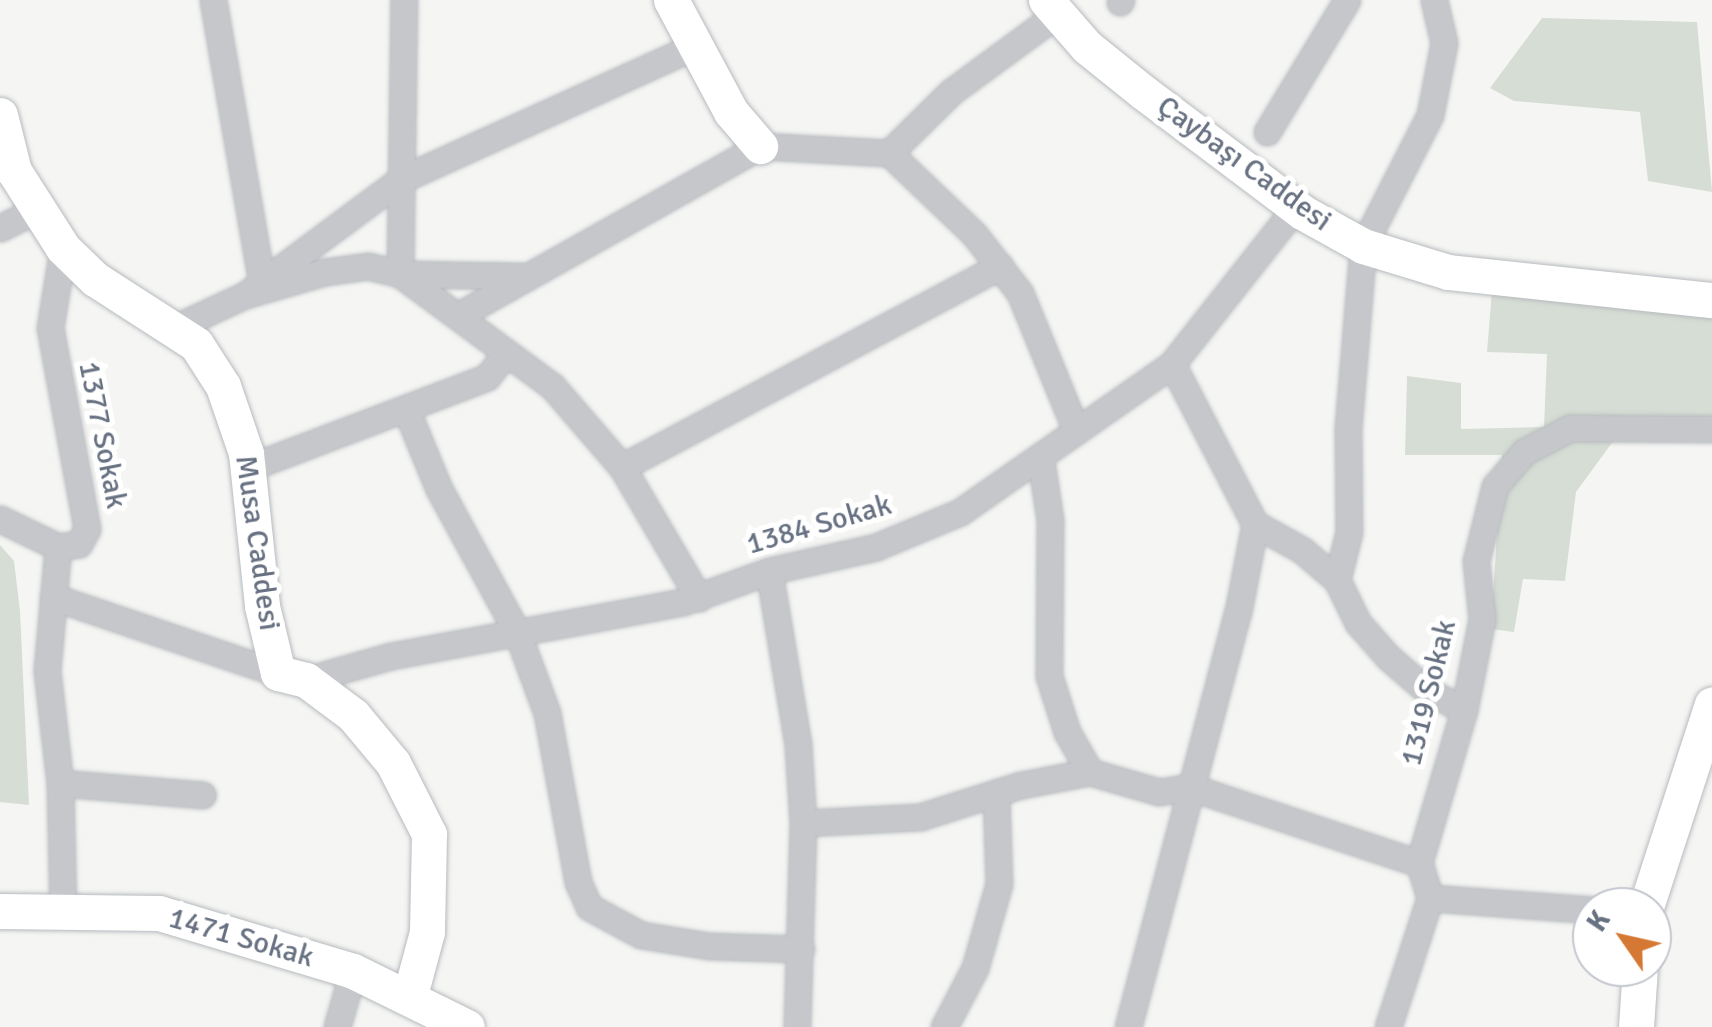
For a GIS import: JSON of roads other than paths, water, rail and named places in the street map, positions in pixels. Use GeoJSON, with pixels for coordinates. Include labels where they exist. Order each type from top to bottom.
{"type":"FeatureCollection","features":[{"type":"Feature","properties":{"kind":"street"},"geometry":{"type":"LineString","coordinates":[[213,0],[254,290]]}},
{"type":"Feature","properties":{"kind":"street"},"geometry":{"type":"LineString","coordinates":[[400,274],[404,0]]}},
{"type":"Feature","properties":{"kind":"street"},"geometry":{"type":"LineString","coordinates":[[671,0],[731,112],[760,146]]}},
{"type":"Feature","properties":{"kind":"street"},"geometry":{"type":"LineString","coordinates":[[1268,132],[1348,0]]}},
{"type":"Feature","properties":{"kind":"street"},"geometry":{"type":"LineString","coordinates":[[1337,580],[1349,532],[1351,372],[1364,246],[1430,116],[1444,43],[1434,0]]}},
{"type":"Feature","properties":{"kind":"street"},"geometry":{"type":"LineString","coordinates":[[889,153],[951,92],[1052,7]]}},
{"type":"Feature","properties":{"kind":"street","name":"Çaybaşı Caddesi"},"geometry":{"type":"LineString","coordinates":[[1052,7],[1087,47],[1296,207],[1364,246],[1448,272],[1712,300]]}},
{"type":"Feature","properties":{"kind":"street"},"geometry":{"type":"LineString","coordinates":[[254,290],[400,180],[696,46]]}},
{"type":"Feature","properties":{"kind":"street","name":"Musa Caddesi"},"geometry":{"type":"LineString","coordinates":[[0,115],[14,171],[63,248],[95,279],[196,344],[223,386],[248,468],[262,606],[292,677]]}},
{"type":"Feature","properties":{"kind":"street"},"geometry":{"type":"LineString","coordinates":[[461,314],[760,146],[889,153],[1000,266],[1020,293],[1076,430]]}},
{"type":"Feature","properties":{"kind":"street","name":"1384 Sokak"},"geometry":{"type":"LineString","coordinates":[[292,677],[699,598],[769,571],[876,547],[960,512],[1041,461],[1076,430],[1172,364],[1296,207]]}},
{"type":"Feature","properties":{"kind":"street"},"geometry":{"type":"LineString","coordinates":[[0,228],[38,209]]}},
{"type":"Feature","properties":{"kind":"street","name":"1377 Sokak"},"geometry":{"type":"LineString","coordinates":[[58,548],[79,544],[88,530],[50,328],[63,248]]}},
{"type":"Feature","properties":{"kind":"street"},"geometry":{"type":"LineString","coordinates":[[172,329],[254,290],[324,272],[368,266],[400,274],[527,276]]}},
{"type":"Feature","properties":{"kind":"street"},"geometry":{"type":"LineString","coordinates":[[622,467],[1000,266]]}},
{"type":"Feature","properties":{"kind":"street"},"geometry":{"type":"LineString","coordinates":[[400,274],[461,314],[506,355],[552,386],[622,467],[699,598]]}},
{"type":"Feature","properties":{"kind":"street"},"geometry":{"type":"LineString","coordinates":[[248,468],[487,377],[506,355]]}},
{"type":"Feature","properties":{"kind":"street"},"geometry":{"type":"LineString","coordinates":[[1172,364],[1255,524],[1302,550],[1337,580],[1358,623],[1388,657],[1426,690],[1464,710]]}},
{"type":"Feature","properties":{"kind":"street"},"geometry":{"type":"LineString","coordinates":[[406,409],[439,489],[517,632],[546,712],[578,882],[589,907],[641,935],[709,946],[801,949]]}},
{"type":"Feature","properties":{"kind":"street","name":"1319 Sokak"},"geometry":{"type":"LineString","coordinates":[[1420,862],[1464,710],[1482,619],[1476,561],[1484,516],[1495,486],[1524,452],[1570,428],[1642,424],[1712,429]]}},
{"type":"Feature","properties":{"kind":"street"},"geometry":{"type":"LineString","coordinates":[[1041,461],[1050,520],[1049,676],[1067,732],[1090,772]]}},
{"type":"Feature","properties":{"kind":"street"},"geometry":{"type":"LineString","coordinates":[[0,519],[58,548],[47,672],[60,783],[63,914]]}},
{"type":"Feature","properties":{"kind":"street"},"geometry":{"type":"LineString","coordinates":[[1128,1027],[1255,524]]}},
{"type":"Feature","properties":{"kind":"street"},"geometry":{"type":"LineString","coordinates":[[769,571],[798,744],[803,822],[797,1027]]}},
{"type":"Feature","properties":{"kind":"street"},"geometry":{"type":"LineString","coordinates":[[54,598],[292,677],[353,715],[393,763],[429,834],[426,932],[410,995]]}},
{"type":"Feature","properties":{"kind":"street"},"geometry":{"type":"LineString","coordinates":[[1653,887],[1712,704]]}},
{"type":"Feature","properties":{"kind":"street"},"geometry":{"type":"LineString","coordinates":[[803,822],[920,817],[996,793],[1090,772],[1159,792],[1190,787],[1420,862],[1430,898],[1388,1027]]}},
{"type":"Feature","properties":{"kind":"street"},"geometry":{"type":"LineString","coordinates":[[60,783],[202,795]]}},
{"type":"Feature","properties":{"kind":"street"},"geometry":{"type":"LineString","coordinates":[[944,1027],[975,968],[999,884],[996,793]]}},
{"type":"Feature","properties":{"kind":"street"},"geometry":{"type":"LineString","coordinates":[[1430,898],[1572,909]]}},
{"type":"Feature","properties":{"kind":"street","name":"1471 Sokak"},"geometry":{"type":"LineString","coordinates":[[0,911],[159,913],[354,971],[410,995],[467,1027]]}},
{"type":"Feature","properties":{"kind":"street"},"geometry":{"type":"LineString","coordinates":[[336,1027],[354,971]]}},
{"type":"Feature","properties":{"kind":"street"},"geometry":{"type":"LineString","coordinates":[[1636,1027],[1639,987]]}}]}
